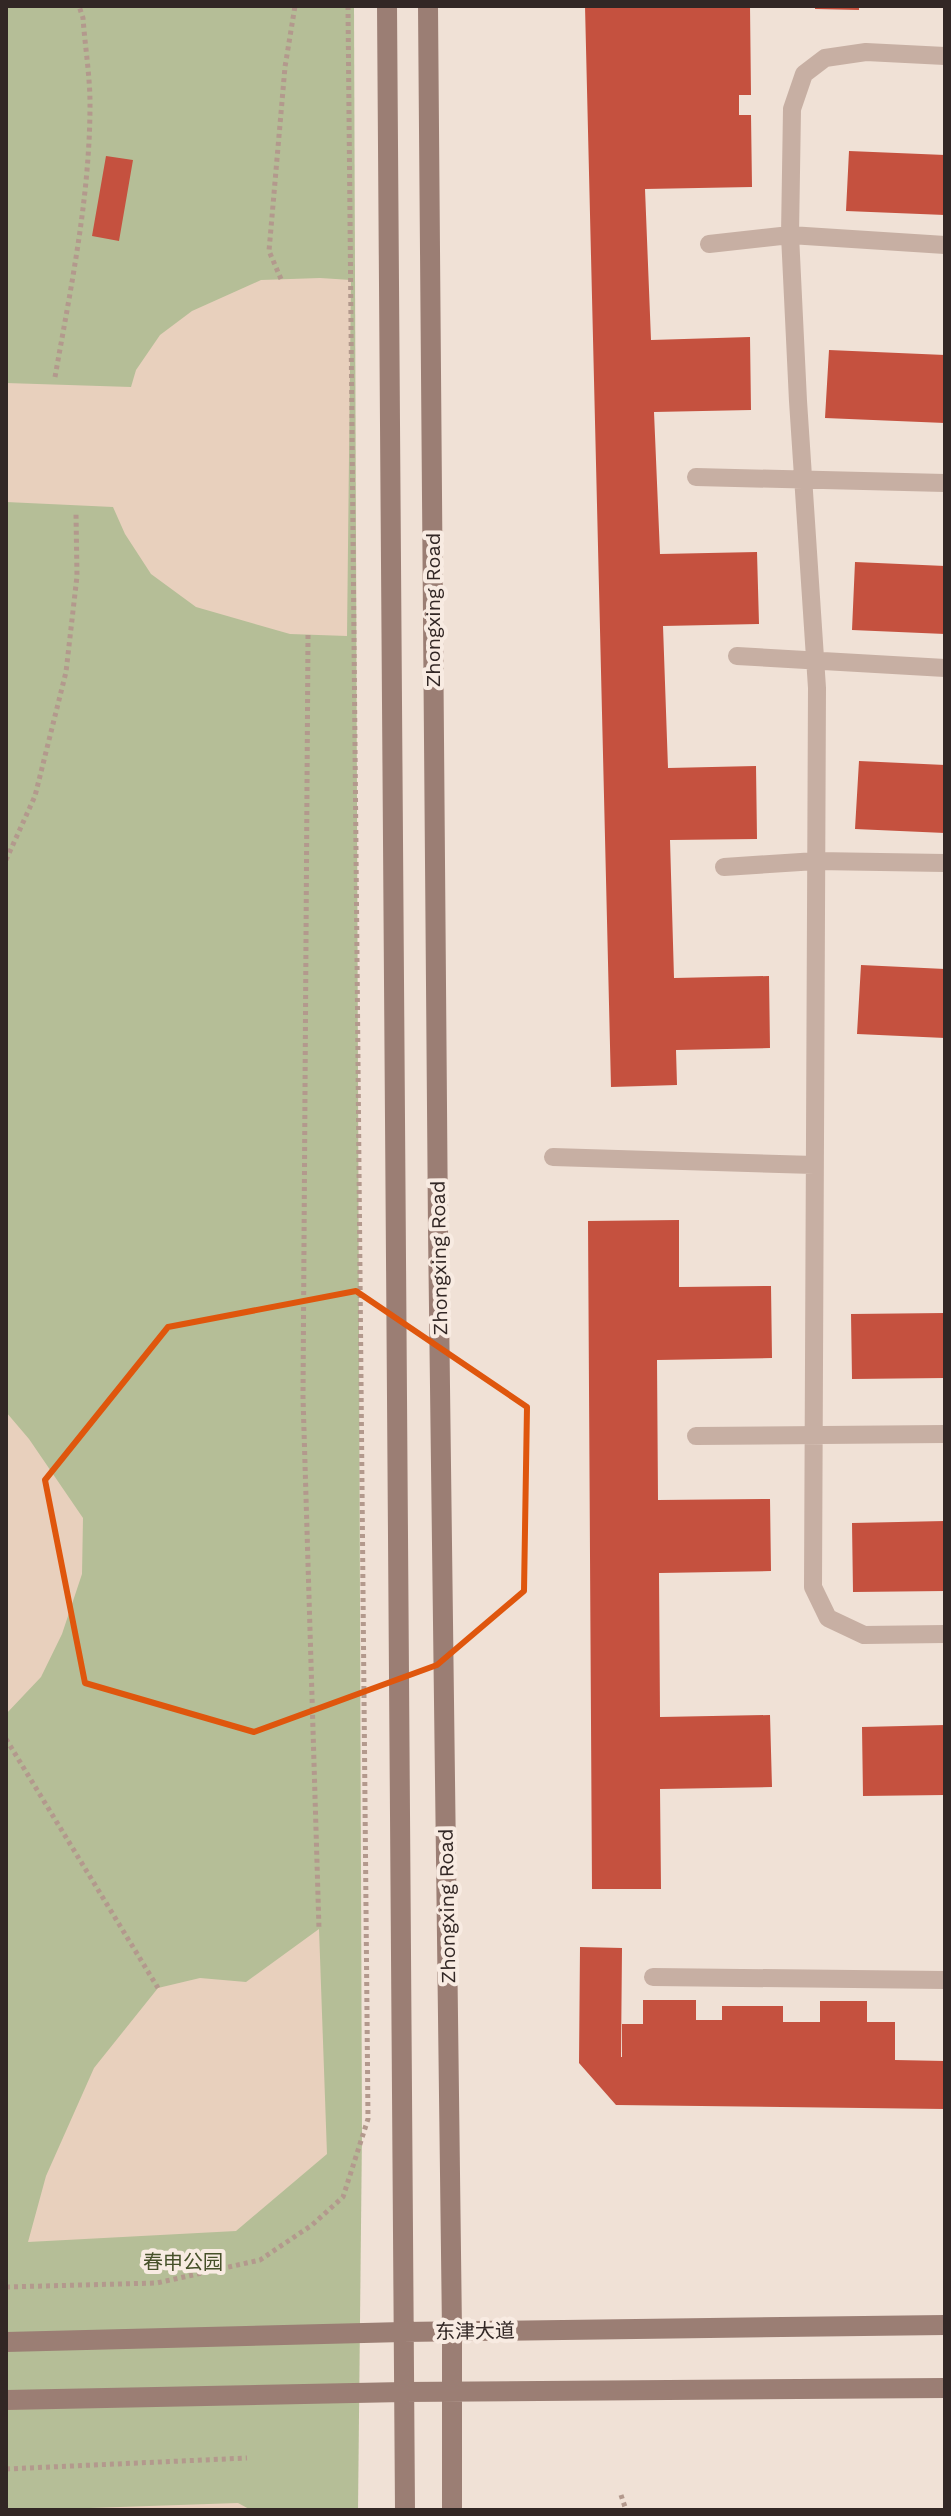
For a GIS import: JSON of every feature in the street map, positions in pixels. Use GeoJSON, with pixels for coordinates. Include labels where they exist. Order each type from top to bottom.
{"type":"FeatureCollection","features":[{"type":"Feature","properties":{"kind":"street","name":"Zhongxing Road"},"geometry":{"type":"LineString","coordinates":[[387,6],[405,2510]]}},
{"type":"Feature","properties":{"kind":"street","name":"Zhongxing Road"},"geometry":{"type":"LineString","coordinates":[[428,6],[452,2510]]}},
{"type":"Feature","properties":{"kind":"street","name":"东津大道"},"geometry":{"type":"LineString","coordinates":[[6,2342],[452,2331],[945,2325]]}},
{"type":"Feature","properties":{"kind":"street"},"geometry":{"type":"LineString","coordinates":[[6,2400],[404,2392],[945,2388]]}},
{"type":"Feature","properties":{"kind":"lane"},"geometry":{"type":"LineString","coordinates":[[945,56],[866,52],[825,58],[804,74],[792,109],[790,235],[817,688],[813,1587],[828,1618],[864,1635],[945,1634]]}},
{"type":"Feature","properties":{"kind":"lane"},"geometry":{"type":"LineString","coordinates":[[709,244],[790,235],[945,245]]}},
{"type":"Feature","properties":{"kind":"lane"},"geometry":{"type":"LineString","coordinates":[[696,477],[945,483]]}},
{"type":"Feature","properties":{"kind":"lane"},"geometry":{"type":"LineString","coordinates":[[737,656],[945,668]]}},
{"type":"Feature","properties":{"kind":"lane"},"geometry":{"type":"LineString","coordinates":[[724,867],[816,861],[945,863]]}},
{"type":"Feature","properties":{"kind":"lane"},"geometry":{"type":"LineString","coordinates":[[553,1157],[814,1165]]}},
{"type":"Feature","properties":{"kind":"lane"},"geometry":{"type":"LineString","coordinates":[[696,1436],[945,1434]]}},
{"type":"Feature","properties":{"kind":"lane"},"geometry":{"type":"LineString","coordinates":[[653,1977],[945,1980]]}},
{"type":"Feature","properties":{"kind":"path"},"geometry":{"type":"LineString","coordinates":[[55,377],[87,180],[90,101],[83,18],[79,6]]}},
{"type":"Feature","properties":{"kind":"path"},"geometry":{"type":"LineString","coordinates":[[281,279],[269,251],[285,67],[295,6]]}},
{"type":"Feature","properties":{"kind":"path"},"geometry":{"type":"LineString","coordinates":[[6,2287],[157,2283],[260,2260],[312,2225],[343,2197],[368,2119],[348,6]]}},
{"type":"Feature","properties":{"kind":"path"},"geometry":{"type":"LineString","coordinates":[[6,860],[35,796],[66,672],[77,576],[76,514]]}},
{"type":"Feature","properties":{"kind":"path"},"geometry":{"type":"LineString","coordinates":[[308,635],[303,1397],[319,1929]]}},
{"type":"Feature","properties":{"kind":"path"},"geometry":{"type":"LineString","coordinates":[[6,1739],[158,1988]]}},
{"type":"Feature","properties":{"kind":"path"},"geometry":{"type":"LineString","coordinates":[[6,2469],[247,2458]]}},
{"type":"Feature","properties":{"kind":"path"},"geometry":{"type":"LineString","coordinates":[[621,2495],[626,2510]]}},
{"type":"Feature","properties":{"kind":"highlighted area"},"geometry":{"type":"Polygon","coordinates":[[[356,1291],[527,1407],[524,1591],[437,1665],[254,1732],[85,1683],[45,1480],[168,1327],[356,1291]]]}},
{"type":"Feature","properties":{"kind":"green space","name":"春申公园"},"geometry":{"type":"Polygon","coordinates":[[[6,6],[354,6],[362,2133],[358,2510],[6,2510],[6,6]]]}},
{"type":"Feature","properties":{"kind":"shaded area"},"geometry":{"type":"Polygon","coordinates":[[[261,280],[351,280],[347,636],[290,634],[196,607],[151,574],[125,534],[113,507],[6,502],[6,383],[131,387],[136,370],[160,335],[192,311],[261,280]]]}},
{"type":"Feature","properties":{"kind":"shaded area"},"geometry":{"type":"Polygon","coordinates":[[[6,1412],[29,1439],[83,1518],[82,1574],[62,1634],[41,1677],[6,1714],[6,1412]]]}},
{"type":"Feature","properties":{"kind":"shaded area"},"geometry":{"type":"Polygon","coordinates":[[[319,1929],[327,2154],[236,2231],[28,2242],[46,2176],[94,2068],[158,1988],[200,1978],[246,1982],[319,1929]]]}},
{"type":"Feature","properties":{"kind":"shaded area"},"geometry":{"type":"Polygon","coordinates":[[[238,2503],[251,2510],[31,2510],[238,2503]]]}},
{"type":"Feature","properties":{"kind":"building"},"geometry":{"type":"Polygon","coordinates":[[[585,6],[750,6],[751,95],[739,95],[739,115],[751,115],[752,187],[645,189],[651,340],[750,337],[751,410],[654,412],[660,554],[757,552],[759,624],[663,626],[668,768],[756,766],[757,839],[670,840],[674,978],[769,976],[770,1048],[676,1050],[677,1085],[611,1087],[585,6]]]}},
{"type":"Feature","properties":{"kind":"building"},"geometry":{"type":"Polygon","coordinates":[[[815,6],[859,6],[859,10],[815,9],[815,6]]]}},
{"type":"Feature","properties":{"kind":"building"},"geometry":{"type":"Polygon","coordinates":[[[849,151],[945,155],[945,215],[846,211],[849,151]]]}},
{"type":"Feature","properties":{"kind":"building"},"geometry":{"type":"Polygon","coordinates":[[[106,156],[133,160],[119,241],[92,236],[106,156]]]}},
{"type":"Feature","properties":{"kind":"building"},"geometry":{"type":"Polygon","coordinates":[[[829,350],[945,355],[945,423],[825,418],[829,350]]]}},
{"type":"Feature","properties":{"kind":"building"},"geometry":{"type":"Polygon","coordinates":[[[855,562],[945,566],[945,634],[852,630],[855,562]]]}},
{"type":"Feature","properties":{"kind":"building"},"geometry":{"type":"Polygon","coordinates":[[[859,761],[945,765],[945,833],[855,829],[859,761]]]}},
{"type":"Feature","properties":{"kind":"building"},"geometry":{"type":"Polygon","coordinates":[[[861,965],[945,969],[945,1038],[857,1034],[861,965]]]}},
{"type":"Feature","properties":{"kind":"building"},"geometry":{"type":"Polygon","coordinates":[[[679,1220],[679,1287],[771,1286],[772,1358],[657,1360],[658,1500],[770,1499],[771,1571],[659,1573],[660,1717],[770,1715],[772,1787],[660,1789],[661,1889],[592,1889],[588,1221],[679,1220]]]}},
{"type":"Feature","properties":{"kind":"building"},"geometry":{"type":"Polygon","coordinates":[[[945,1313],[945,1378],[852,1379],[851,1314],[945,1313]]]}},
{"type":"Feature","properties":{"kind":"building"},"geometry":{"type":"Polygon","coordinates":[[[945,1521],[945,1591],[853,1592],[852,1523],[945,1521]]]}},
{"type":"Feature","properties":{"kind":"building"},"geometry":{"type":"Polygon","coordinates":[[[945,1725],[945,1795],[863,1796],[862,1727],[945,1725]]]}},
{"type":"Feature","properties":{"kind":"building"},"geometry":{"type":"Polygon","coordinates":[[[580,1947],[622,1948],[621,2057],[622,2024],[643,2024],[643,2000],[696,2000],[696,2020],[722,2020],[722,2006],[783,2006],[783,2022],[820,2022],[820,2001],[867,2001],[867,2022],[895,2022],[895,2060],[945,2061],[945,2109],[616,2105],[579,2063],[580,1947]]]}}]}
